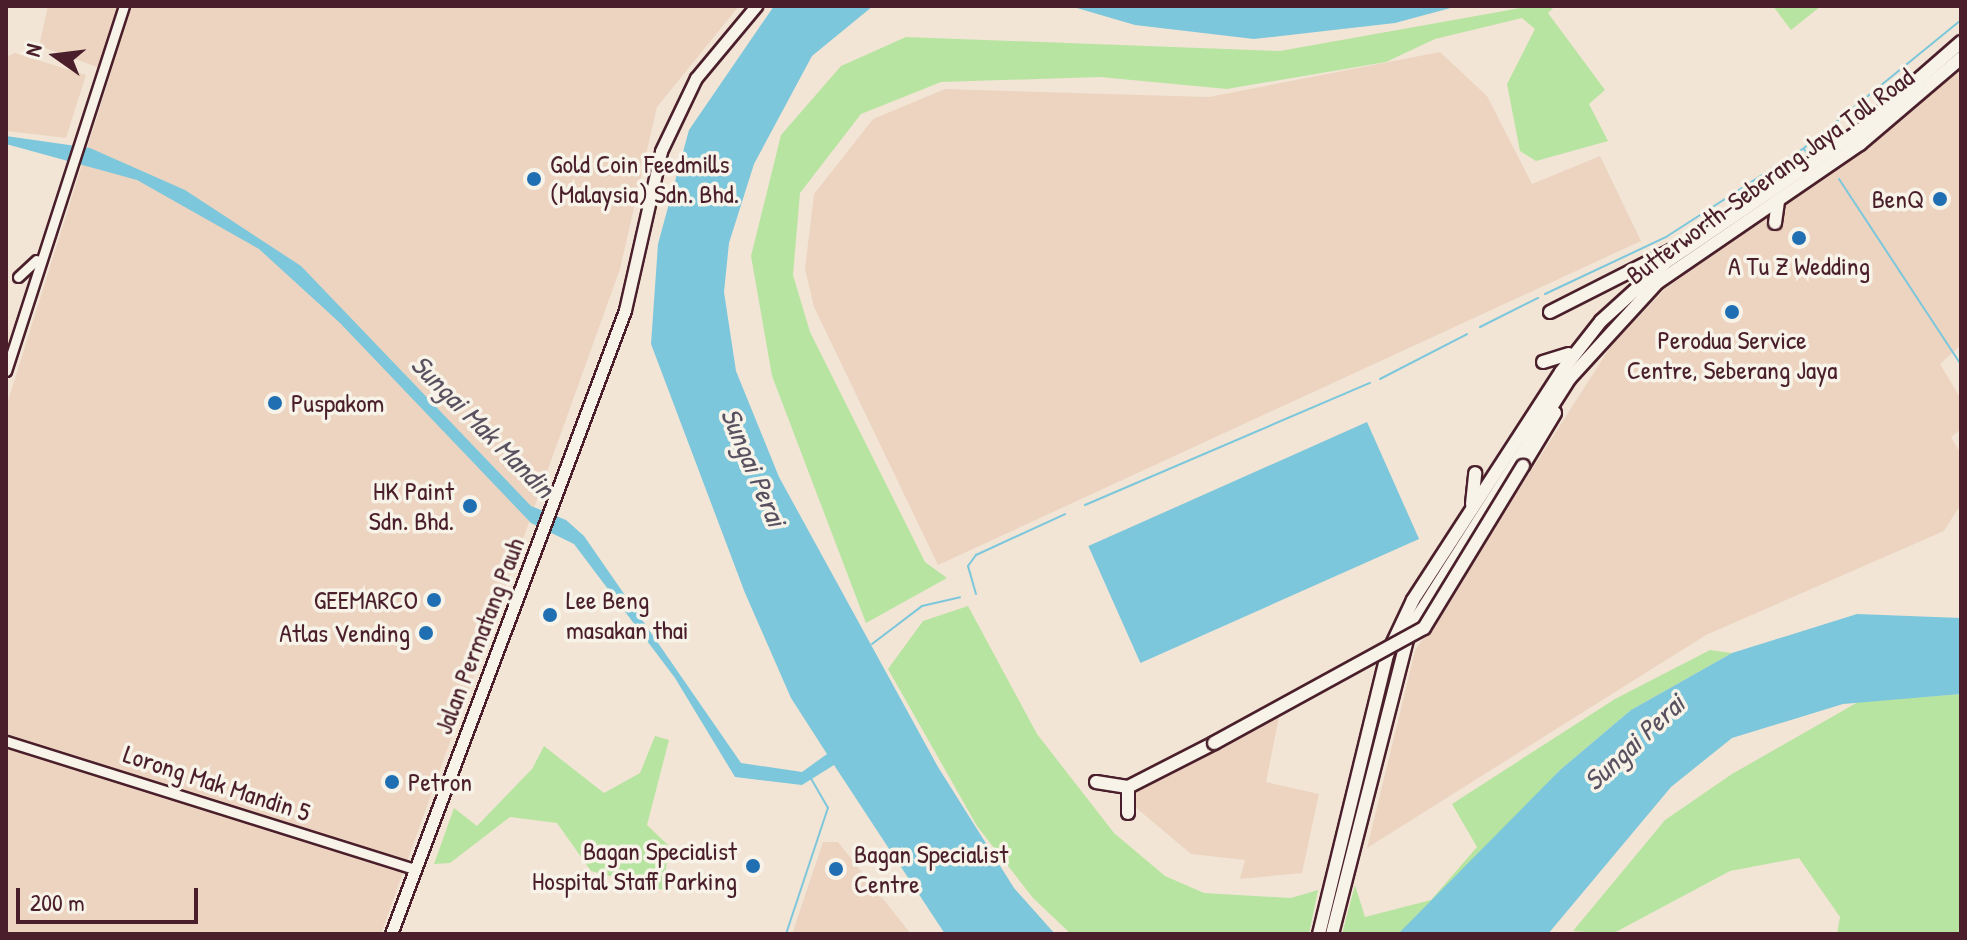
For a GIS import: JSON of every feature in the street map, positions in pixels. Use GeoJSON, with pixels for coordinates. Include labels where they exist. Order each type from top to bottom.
{"type":"FeatureCollection","features":[{"type":"Feature","properties":{"kind":"highway","name":"Butterworth–Seberang Jaya Toll Road"},"geometry":{"type":"LineString","coordinates":[[1319,934],[1366,728],[1400,624],[1472,507],[1588,345],[1624,298],[1719,224],[1858,132],[1961,42]]}},
{"type":"Feature","properties":{"kind":"highway","name":"Butterworth–Seberang Jaya Toll Road"},"geometry":{"type":"LineString","coordinates":[[1332,934],[1380,727],[1423,605],[1588,345],[1657,283],[1778,202],[1936,82],[1961,58]]}},
{"type":"Feature","properties":{"kind":"highway"},"geometry":{"type":"LineString","coordinates":[[1775,223],[1778,202]]}},
{"type":"Feature","properties":{"kind":"highway"},"geometry":{"type":"LineString","coordinates":[[1550,312],[1719,224]]}},
{"type":"Feature","properties":{"kind":"highway"},"geometry":{"type":"LineString","coordinates":[[1543,362],[1563,359],[1588,345]]}},
{"type":"Feature","properties":{"kind":"highway"},"geometry":{"type":"LineString","coordinates":[[1096,782],[1128,787],[1424,628],[1523,466],[1588,345]]}},
{"type":"Feature","properties":{"kind":"highway"},"geometry":{"type":"LineString","coordinates":[[1472,507],[1475,473]]}},
{"type":"Feature","properties":{"kind":"highway"},"geometry":{"type":"LineString","coordinates":[[1128,787],[1128,813]]}},
{"type":"Feature","properties":{"kind":"main road","name":"Jalan Permatang Pauh"},"geometry":{"type":"LineString","coordinates":[[395,931],[414,869],[631,292],[670,129],[696,78],[756,6]]}},
{"type":"Feature","properties":{"kind":"main road"},"geometry":{"type":"LineString","coordinates":[[1936,82],[1961,66]]}},
{"type":"Feature","properties":{"kind":"street"},"geometry":{"type":"LineString","coordinates":[[6,371],[38,257],[124,6]]}},
{"type":"Feature","properties":{"kind":"street"},"geometry":{"type":"LineString","coordinates":[[18,277],[38,257]]}},
{"type":"Feature","properties":{"kind":"street","name":"Lorong Mak Mandin 5"},"geometry":{"type":"LineString","coordinates":[[6,741],[414,869]]}},
{"type":"Feature","properties":{"kind":"shaded area"},"geometry":{"type":"Polygon","coordinates":[[[48,6],[739,6],[657,107],[620,269],[381,934],[6,934],[6,407],[111,72],[39,46],[48,6]]]}},
{"type":"Feature","properties":{"kind":"shaded area"},"geometry":{"type":"Polygon","coordinates":[[[1440,52],[1487,96],[1532,184],[1600,156],[1641,241],[938,565],[814,307],[805,269],[814,194],[873,119],[945,89],[1209,97],[1440,52]]]}},
{"type":"Feature","properties":{"kind":"shaded area"},"geometry":{"type":"Polygon","coordinates":[[[15,53],[86,75],[66,138],[6,131],[6,57],[15,53]]]}},
{"type":"Feature","properties":{"kind":"shaded area"},"geometry":{"type":"Polygon","coordinates":[[[1961,70],[1961,345],[1940,364],[1961,399],[1961,429],[1951,437],[1961,454],[1961,504],[1944,531],[1706,635],[1367,848],[1415,651],[1611,346],[1665,289],[1961,70]]]}},
{"type":"Feature","properties":{"kind":"shaded area"},"geometry":{"type":"Polygon","coordinates":[[[1279,717],[1266,782],[1319,794],[1302,873],[1240,879],[1245,860],[1191,854],[1128,801],[1131,790],[1279,717]]]}},
{"type":"Feature","properties":{"kind":"shaded area","name":"Bagan Specialist Centre"},"geometry":{"type":"Polygon","coordinates":[[[823,842],[838,842],[911,934],[792,934],[823,842]]]}},
{"type":"Feature","properties":{"kind":"green space"},"geometry":{"type":"Polygon","coordinates":[[[1531,6],[1555,6],[1548,13],[1605,90],[1589,104],[1608,141],[1536,161],[1520,151],[1507,84],[1535,29],[1522,18],[1435,39],[1386,62],[1227,89],[1100,77],[941,82],[861,114],[800,193],[793,275],[810,332],[925,562],[947,578],[866,623],[772,376],[751,256],[781,135],[841,66],[906,37],[1280,51],[1531,6]]]}},
{"type":"Feature","properties":{"kind":"green space"},"geometry":{"type":"Polygon","coordinates":[[[1773,6],[1821,6],[1791,30],[1773,6]]]}},
{"type":"Feature","properties":{"kind":"green space"},"geometry":{"type":"Polygon","coordinates":[[[968,606],[1037,734],[1114,833],[1165,876],[1204,893],[1291,898],[1318,890],[1309,934],[1071,934],[1033,898],[977,826],[888,669],[923,621],[968,606]]]}},
{"type":"Feature","properties":{"kind":"green space"},"geometry":{"type":"Polygon","coordinates":[[[1710,650],[1732,653],[1631,710],[1560,770],[1422,915],[1398,934],[1342,934],[1355,885],[1365,917],[1431,900],[1477,847],[1452,804],[1615,699],[1710,650]]]}},
{"type":"Feature","properties":{"kind":"green space"},"geometry":{"type":"Polygon","coordinates":[[[1961,694],[1961,934],[1837,934],[1840,917],[1799,858],[1730,871],[1612,934],[1573,931],[1665,820],[1732,774],[1858,702],[1961,694]]]}},
{"type":"Feature","properties":{"kind":"green space"},"geometry":{"type":"Polygon","coordinates":[[[655,736],[669,740],[647,825],[669,846],[663,890],[591,871],[557,823],[510,817],[450,863],[434,864],[454,808],[477,826],[532,769],[544,746],[604,793],[640,773],[655,736]]]}},
{"type":"Feature","properties":{"kind":"water","name":"Sungai Perai"},"geometry":{"type":"Polygon","coordinates":[[[774,6],[873,6],[812,56],[754,164],[729,243],[724,292],[736,371],[779,477],[938,767],[1014,888],[1055,934],[945,934],[834,765],[802,785],[735,777],[675,678],[574,544],[531,523],[340,323],[259,249],[137,180],[6,144],[6,136],[90,148],[185,190],[301,266],[531,506],[566,520],[584,536],[741,763],[802,772],[827,754],[791,698],[745,593],[651,344],[658,244],[689,130],[774,6]]]}},
{"type":"Feature","properties":{"kind":"water"},"geometry":{"type":"Polygon","coordinates":[[[1070,6],[1458,6],[1395,23],[1254,39],[1135,25],[1070,6]]]}},
{"type":"Feature","properties":{"kind":"water"},"geometry":{"type":"Polygon","coordinates":[[[1367,422],[1419,539],[1140,663],[1088,546],[1367,422]]]}},
{"type":"Feature","properties":{"kind":"water","name":"Sungai Perai"},"geometry":{"type":"Polygon","coordinates":[[[1857,614],[1961,618],[1961,694],[1843,704],[1732,738],[1671,787],[1548,934],[1398,934],[1560,770],[1631,710],[1732,653],[1857,614]]]}},
{"type":"Feature","properties":{"kind":"waterway"},"geometry":{"type":"LineString","coordinates":[[1545,294],[1666,237],[1804,148],[1961,20]]}},
{"type":"Feature","properties":{"kind":"waterway"},"geometry":{"type":"LineString","coordinates":[[1804,149],[1808,155]]}},
{"type":"Feature","properties":{"kind":"waterway"},"geometry":{"type":"LineString","coordinates":[[1839,179],[1961,365]]}},
{"type":"Feature","properties":{"kind":"waterway"},"geometry":{"type":"LineString","coordinates":[[1480,327],[1538,298]]}},
{"type":"Feature","properties":{"kind":"waterway"},"geometry":{"type":"LineString","coordinates":[[1380,379],[1467,334]]}},
{"type":"Feature","properties":{"kind":"waterway"},"geometry":{"type":"LineString","coordinates":[[1085,505],[1370,383]]}},
{"type":"Feature","properties":{"kind":"waterway"},"geometry":{"type":"LineString","coordinates":[[976,594],[968,566],[976,555],[1065,514]]}},
{"type":"Feature","properties":{"kind":"waterway"},"geometry":{"type":"LineString","coordinates":[[872,644],[922,606],[960,597]]}},
{"type":"Feature","properties":{"kind":"waterway"},"geometry":{"type":"LineString","coordinates":[[786,934],[828,808],[811,778]]}},
{"type":"Feature","properties":{"kind":"place","name":"Gold Coin Feedmills (Malaysia) Sdn. Bhd."},"geometry":{"type":"Point","coordinates":[534,179]}},
{"type":"Feature","properties":{"kind":"place","name":"BenQ"},"geometry":{"type":"Point","coordinates":[1940,199]}},
{"type":"Feature","properties":{"kind":"place","name":"A Tu Z Wedding"},"geometry":{"type":"Point","coordinates":[1799,238]}},
{"type":"Feature","properties":{"kind":"place","name":"Perodua Service Centre, Seberang Jaya"},"geometry":{"type":"Point","coordinates":[1732,312]}},
{"type":"Feature","properties":{"kind":"place","name":"Puspakom"},"geometry":{"type":"Point","coordinates":[275,403]}},
{"type":"Feature","properties":{"kind":"place","name":"HK Paint Sdn. Bhd."},"geometry":{"type":"Point","coordinates":[470,506]}},
{"type":"Feature","properties":{"kind":"place","name":"GEEMARCO"},"geometry":{"type":"Point","coordinates":[434,600]}},
{"type":"Feature","properties":{"kind":"place","name":"Lee Beng masakan thai"},"geometry":{"type":"Point","coordinates":[550,615]}},
{"type":"Feature","properties":{"kind":"place","name":"Atlas Vending"},"geometry":{"type":"Point","coordinates":[426,633]}},
{"type":"Feature","properties":{"kind":"place","name":"Petron"},"geometry":{"type":"Point","coordinates":[392,782]}},
{"type":"Feature","properties":{"kind":"place","name":"Bagan Specialist Hospital Staff Parking"},"geometry":{"type":"Point","coordinates":[753,866]}},
{"type":"Feature","properties":{"kind":"place","name":"Bagan Specialist Centre"},"geometry":{"type":"Point","coordinates":[836,869]}},
{"type":"Feature","properties":{"kind":"water label","name":"Sungai Mak Mandin"},"geometry":{"type":"Point","coordinates":[483,426]}}]}
